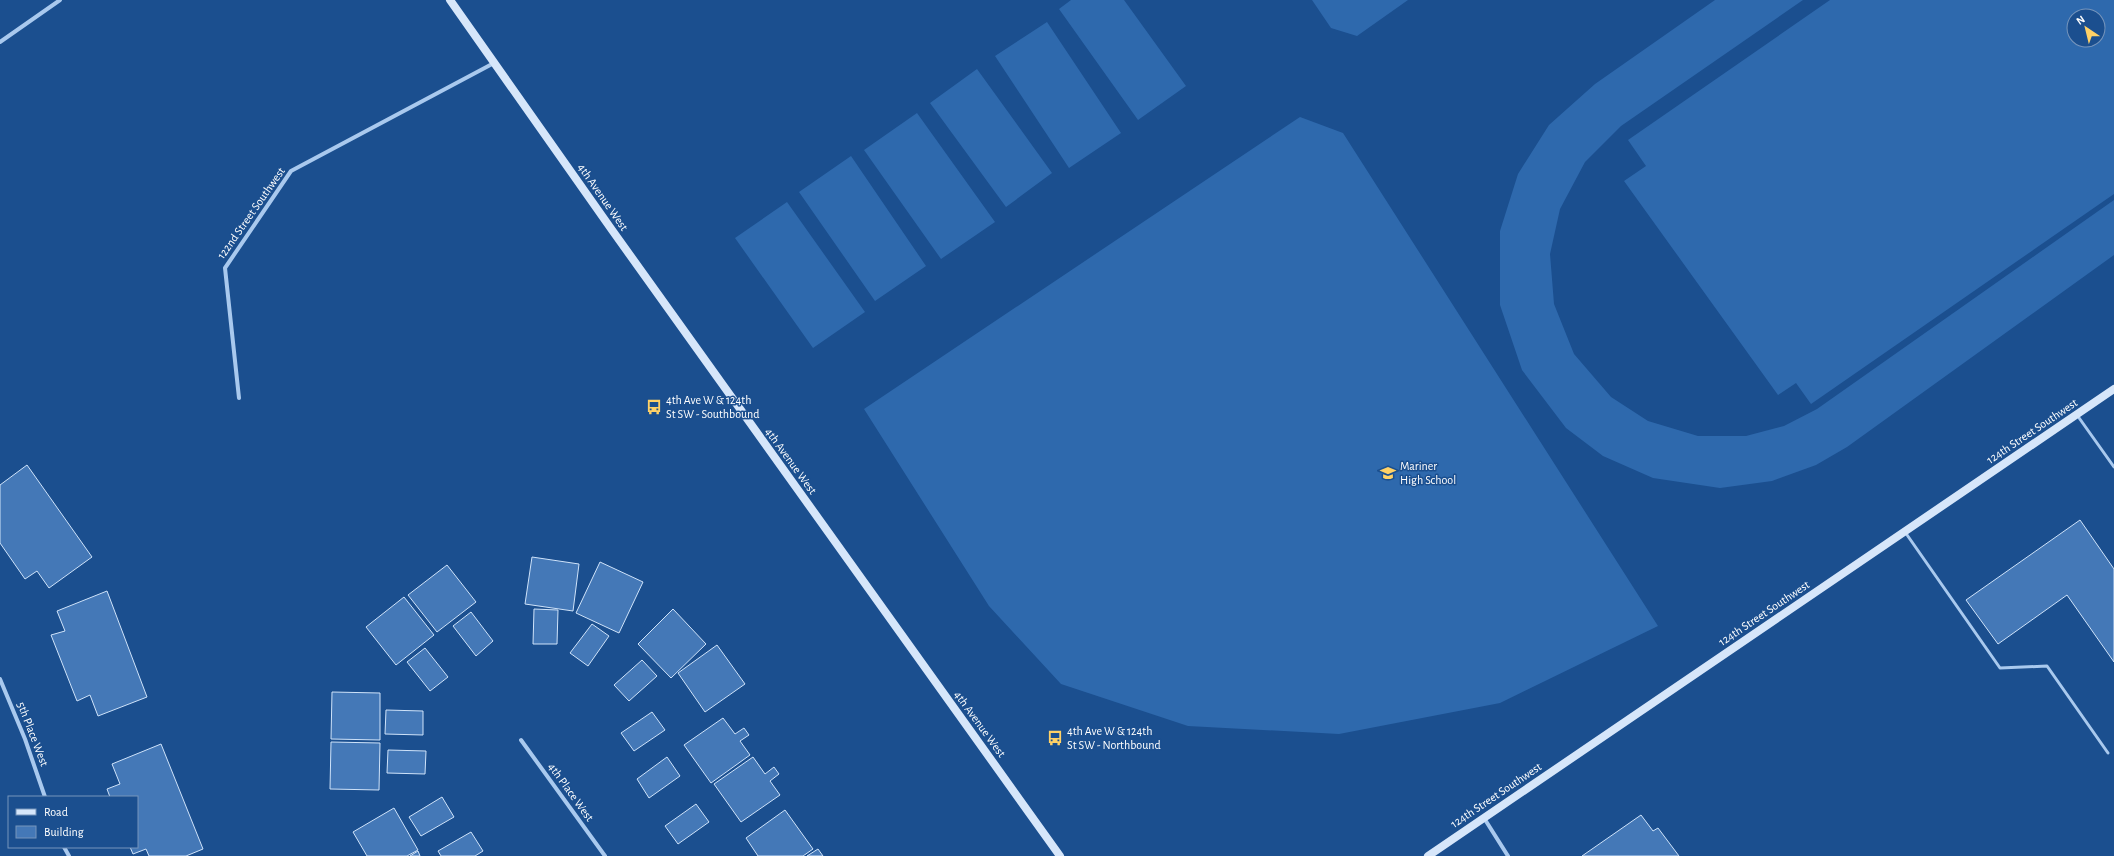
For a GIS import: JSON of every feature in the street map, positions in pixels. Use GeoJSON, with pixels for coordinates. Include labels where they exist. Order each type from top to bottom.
{"type":"FeatureCollection","features":[{"type":"Feature","properties":{"kind":"street"},"geometry":{"type":"LineString","coordinates":[[0,42],[60,0]]}},
{"type":"Feature","properties":{"kind":"street","name":"4th Avenue West"},"geometry":{"type":"LineString","coordinates":[[450,0],[494,64],[1060,856]]}},
{"type":"Feature","properties":{"kind":"street","name":"122nd Street Southwest"},"geometry":{"type":"LineString","coordinates":[[239,398],[225,268],[291,171],[494,64]]}},
{"type":"Feature","properties":{"kind":"street","name":"124th Street Southwest"},"geometry":{"type":"LineString","coordinates":[[1428,856],[2114,389]]}},
{"type":"Feature","properties":{"kind":"street","name":"5th Place West"},"geometry":{"type":"LineString","coordinates":[[0,679],[25,738],[44,796]]}},
{"type":"Feature","properties":{"kind":"street","name":"4th Place West"},"geometry":{"type":"LineString","coordinates":[[521,740],[605,856]]}},
{"type":"Feature","properties":{"kind":"street"},"geometry":{"type":"LineString","coordinates":[[1484,818],[1508,856]]}},
{"type":"Feature","properties":{"kind":"lane"},"geometry":{"type":"LineString","coordinates":[[2077,415],[2114,467]]}},
{"type":"Feature","properties":{"kind":"lane"},"geometry":{"type":"LineString","coordinates":[[1905,532],[2000,668],[2047,666],[2108,752]]}},
{"type":"Feature","properties":{"kind":"shaded area"},"geometry":{"type":"Polygon","coordinates":[[[1071,0],[1124,0],[1186,86],[1138,120],[1059,9],[1071,0]]]}},
{"type":"Feature","properties":{"kind":"shaded area"},"geometry":{"type":"Polygon","coordinates":[[[1312,0],[1408,0],[1357,36],[1331,28],[1312,0]]]}},
{"type":"Feature","properties":{"kind":"shaded area"},"geometry":{"type":"Polygon","coordinates":[[[1715,0],[1803,0],[1621,126],[1585,162],[1560,209],[1550,254],[1554,304],[1574,354],[1611,397],[1648,421],[1698,436],[1746,436],[1784,426],[1817,409],[2114,200],[2114,255],[1847,447],[1816,465],[1772,481],[1720,488],[1653,478],[1603,456],[1566,428],[1522,370],[1500,305],[1500,231],[1518,174],[1549,125],[1595,84],[1715,0]]]}},
{"type":"Feature","properties":{"kind":"shaded area"},"geometry":{"type":"Polygon","coordinates":[[[1830,0],[2114,0],[2114,194],[1811,404],[1796,383],[1778,395],[1624,181],[1646,166],[1628,140],[1830,0]]]}},
{"type":"Feature","properties":{"kind":"shaded area"},"geometry":{"type":"Polygon","coordinates":[[[1047,22],[1121,133],[1069,168],[995,56],[1047,22]]]}},
{"type":"Feature","properties":{"kind":"shaded area"},"geometry":{"type":"Polygon","coordinates":[[[977,69],[1052,173],[1006,207],[930,103],[977,69]]]}},
{"type":"Feature","properties":{"kind":"shaded area"},"geometry":{"type":"Polygon","coordinates":[[[917,113],[995,222],[941,259],[864,150],[917,113]]]}},
{"type":"Feature","properties":{"kind":"shaded area"},"geometry":{"type":"Polygon","coordinates":[[[1300,117],[1343,133],[1658,626],[1500,703],[1339,734],[1188,726],[1061,684],[989,606],[864,409],[1300,117]]]}},
{"type":"Feature","properties":{"kind":"shaded area"},"geometry":{"type":"Polygon","coordinates":[[[851,156],[926,266],[875,301],[799,192],[851,156]]]}},
{"type":"Feature","properties":{"kind":"shaded area"},"geometry":{"type":"Polygon","coordinates":[[[787,202],[865,312],[813,348],[735,238],[787,202]]]}},
{"type":"Feature","properties":{"kind":"building"},"geometry":{"type":"Polygon","coordinates":[[[27,465],[92,557],[49,588],[37,571],[25,579],[0,543],[0,485],[27,465]]]}},
{"type":"Feature","properties":{"kind":"building"},"geometry":{"type":"Polygon","coordinates":[[[2080,520],[2114,569],[2114,662],[2067,595],[1998,644],[1966,600],[2080,520]]]}},
{"type":"Feature","properties":{"kind":"building"},"geometry":{"type":"Polygon","coordinates":[[[532,557],[579,564],[573,611],[525,604],[532,557]]]}},
{"type":"Feature","properties":{"kind":"building"},"geometry":{"type":"Polygon","coordinates":[[[600,562],[643,582],[619,633],[576,613],[600,562]]]}},
{"type":"Feature","properties":{"kind":"building"},"geometry":{"type":"Polygon","coordinates":[[[447,565],[476,602],[437,632],[408,595],[447,565]]]}},
{"type":"Feature","properties":{"kind":"building"},"geometry":{"type":"Polygon","coordinates":[[[107,591],[147,697],[98,716],[90,695],[77,701],[51,635],[65,631],[57,611],[107,591]]]}},
{"type":"Feature","properties":{"kind":"building"},"geometry":{"type":"Polygon","coordinates":[[[404,597],[434,635],[396,665],[366,627],[404,597]]]}},
{"type":"Feature","properties":{"kind":"building"},"geometry":{"type":"Polygon","coordinates":[[[534,609],[558,610],[557,644],[533,644],[534,609]]]}},
{"type":"Feature","properties":{"kind":"building"},"geometry":{"type":"Polygon","coordinates":[[[673,609],[706,644],[671,678],[638,644],[673,609]]]}},
{"type":"Feature","properties":{"kind":"building"},"geometry":{"type":"Polygon","coordinates":[[[471,612],[493,641],[476,656],[453,626],[471,612]]]}},
{"type":"Feature","properties":{"kind":"building"},"geometry":{"type":"Polygon","coordinates":[[[592,624],[609,636],[588,666],[570,653],[592,624]]]}},
{"type":"Feature","properties":{"kind":"building"},"geometry":{"type":"Polygon","coordinates":[[[717,645],[745,684],[705,712],[678,673],[717,645]]]}},
{"type":"Feature","properties":{"kind":"building"},"geometry":{"type":"Polygon","coordinates":[[[425,648],[448,677],[430,691],[407,662],[425,648]]]}},
{"type":"Feature","properties":{"kind":"building"},"geometry":{"type":"Polygon","coordinates":[[[642,660],[657,676],[629,701],[614,685],[642,660]]]}},
{"type":"Feature","properties":{"kind":"building"},"geometry":{"type":"Polygon","coordinates":[[[332,692],[380,693],[380,740],[331,739],[332,692]]]}},
{"type":"Feature","properties":{"kind":"building"},"geometry":{"type":"Polygon","coordinates":[[[386,710],[423,711],[423,735],[385,734],[386,710]]]}},
{"type":"Feature","properties":{"kind":"building"},"geometry":{"type":"Polygon","coordinates":[[[652,712],[665,730],[634,751],[621,733],[652,712]]]}},
{"type":"Feature","properties":{"kind":"building"},"geometry":{"type":"Polygon","coordinates":[[[723,718],[735,734],[744,728],[749,735],[740,741],[750,755],[711,783],[684,745],[723,718]]]}},
{"type":"Feature","properties":{"kind":"building"},"geometry":{"type":"Polygon","coordinates":[[[331,742],[380,743],[379,790],[330,789],[331,742]]]}},
{"type":"Feature","properties":{"kind":"building"},"geometry":{"type":"Polygon","coordinates":[[[161,744],[203,849],[186,856],[149,856],[146,849],[133,854],[130,848],[138,848],[138,796],[110,796],[107,789],[120,784],[112,764],[161,744]]]}},
{"type":"Feature","properties":{"kind":"building"},"geometry":{"type":"Polygon","coordinates":[[[388,750],[426,751],[425,774],[387,773],[388,750]]]}},
{"type":"Feature","properties":{"kind":"building"},"geometry":{"type":"Polygon","coordinates":[[[667,757],[680,776],[649,798],[637,779],[667,757]]]}},
{"type":"Feature","properties":{"kind":"building"},"geometry":{"type":"Polygon","coordinates":[[[753,757],[765,774],[774,767],[779,774],[770,781],[780,795],[741,822],[714,784],[753,757]]]}},
{"type":"Feature","properties":{"kind":"building"},"geometry":{"type":"Polygon","coordinates":[[[442,797],[454,817],[421,836],[409,817],[442,797]]]}},
{"type":"Feature","properties":{"kind":"building"},"geometry":{"type":"Polygon","coordinates":[[[696,804],[709,822],[678,844],[665,826],[696,804]]]}},
{"type":"Feature","properties":{"kind":"building"},"geometry":{"type":"Polygon","coordinates":[[[394,808],[418,850],[407,856],[367,856],[353,832],[394,808]]]}},
{"type":"Feature","properties":{"kind":"building"},"geometry":{"type":"Polygon","coordinates":[[[785,810],[813,849],[803,856],[758,856],[746,838],[785,810]]]}},
{"type":"Feature","properties":{"kind":"building"},"geometry":{"type":"Polygon","coordinates":[[[1641,815],[1653,831],[1658,828],[1679,856],[1582,856],[1641,815]]]}},
{"type":"Feature","properties":{"kind":"building"},"geometry":{"type":"Polygon","coordinates":[[[471,832],[483,851],[475,856],[441,856],[438,851],[471,832]]]}},
{"type":"Feature","properties":{"kind":"building"},"geometry":{"type":"Polygon","coordinates":[[[818,849],[823,856],[807,856],[818,849]]]}},
{"type":"Feature","properties":{"kind":"building"},"geometry":{"type":"Polygon","coordinates":[[[418,851],[420,856],[410,856],[418,851]]]}},
{"type":"Feature","properties":{"kind":"place","name":"4th Ave W & 124th St SW - Southbound"},"geometry":{"type":"Point","coordinates":[654,407]}},
{"type":"Feature","properties":{"kind":"place","name":"Mariner High School"},"geometry":{"type":"Point","coordinates":[1388,473]}},
{"type":"Feature","properties":{"kind":"place","name":"4th Ave W & 124th St SW - Northbound"},"geometry":{"type":"Point","coordinates":[1055,738]}}]}
